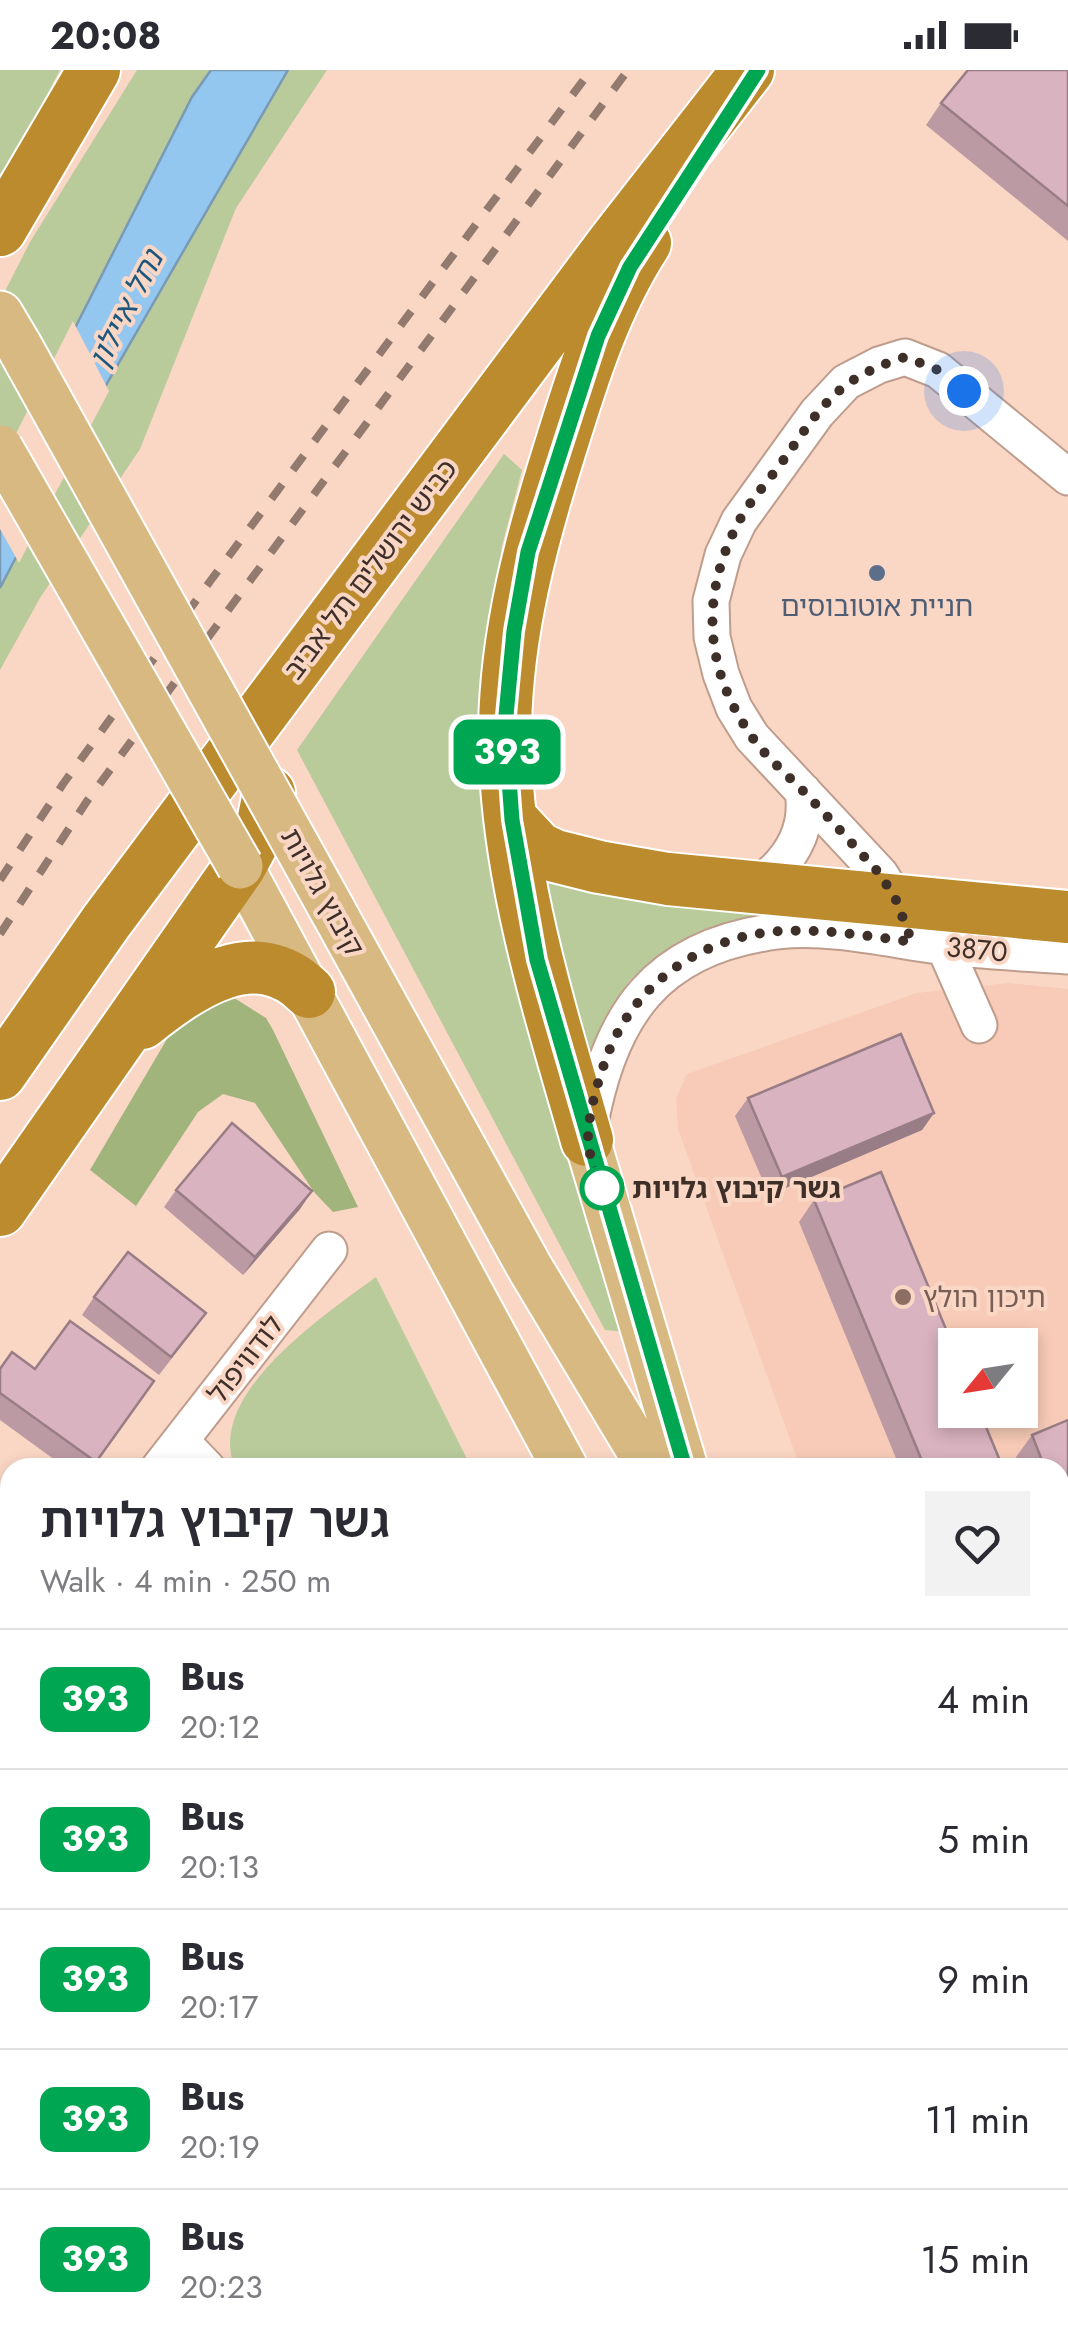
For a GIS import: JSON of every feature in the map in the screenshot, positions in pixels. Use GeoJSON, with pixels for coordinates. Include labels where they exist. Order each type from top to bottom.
{"type":"FeatureCollection","features":[{"type":"Feature","properties":{"kind":"highway"},"geometry":{"type":"LineString","coordinates":[[0,230],[94,70]]}},
{"type":"Feature","properties":{"kind":"highway","name":"כביש ירושלים תל אביב"},"geometry":{"type":"LineString","coordinates":[[0,1074],[56,989],[614,242],[748,70]]}},
{"type":"Feature","properties":{"kind":"highway"},"geometry":{"type":"LineString","coordinates":[[587,1140],[537,960],[512,820],[505,726],[514,631],[528,552],[598,336],[630,267],[758,70]]}},
{"type":"Feature","properties":{"kind":"highway"},"geometry":{"type":"LineString","coordinates":[[0,1210],[227,883],[262,822],[269,793]]}},
{"type":"Feature","properties":{"kind":"highway"},"geometry":{"type":"LineString","coordinates":[[512,820],[538,848],[555,856],[668,878],[755,887],[917,929],[1068,917]]}},
{"type":"Feature","properties":{"kind":"highway"},"geometry":{"type":"LineString","coordinates":[[110,1049],[212,976],[233,970],[271,968],[288,974],[309,992]]}},
{"type":"Feature","properties":{"kind":"main road","name":"קיבוץ גלויות"},"geometry":{"type":"LineString","coordinates":[[0,314],[530,1268],[644,1458]]}},
{"type":"Feature","properties":{"kind":"main road"},"geometry":{"type":"LineString","coordinates":[[0,448],[227,883],[280,939],[559,1458]]}},
{"type":"Feature","properties":{"kind":"main road"},"geometry":{"type":"LineString","coordinates":[[587,1140],[681,1458]]}},
{"type":"Feature","properties":{"kind":"street"},"geometry":{"type":"LineString","coordinates":[[979,1025],[880,874],[752,737],[720,674],[712,637],[711,601],[723,555],[738,521],[816,413],[846,382],[905,357],[938,370],[1068,477]]}},
{"type":"Feature","properties":{"kind":"street"},"geometry":{"type":"LineString","coordinates":[[755,887],[789,859],[798,838],[805,803],[796,784]]}},
{"type":"Feature","properties":{"kind":"street","name":"3870"},"geometry":{"type":"LineString","coordinates":[[587,1140],[598,1081],[614,1038],[638,1000],[678,962],[728,941],[780,931],[917,929],[1068,956]]}},
{"type":"Feature","properties":{"kind":"street","name":"לודוויפול"},"geometry":{"type":"LineString","coordinates":[[170,1454],[329,1250]]}},
{"type":"Feature","properties":{"kind":"shaded area","name":"תיכון הולץ"},"geometry":{"type":"Polygon","coordinates":[[[1009,983],[1068,989],[1068,1458],[797,1458],[678,1129],[676,1099],[687,1074],[917,993],[1009,983]]]}},
{"type":"Feature","properties":{"kind":"green space"},"geometry":{"type":"Polygon","coordinates":[[[0,70],[60,70],[1,185],[0,184],[0,70]]]}},
{"type":"Feature","properties":{"kind":"green space"},"geometry":{"type":"Polygon","coordinates":[[[137,70],[211,70],[192,97],[0,476],[0,301],[30,242],[137,70]]]}},
{"type":"Feature","properties":{"kind":"green space"},"geometry":{"type":"Polygon","coordinates":[[[288,70],[327,70],[236,208],[140,449],[40,598],[0,670],[0,588],[106,385],[288,70]]]}},
{"type":"Feature","properties":{"kind":"green space"},"geometry":{"type":"Polygon","coordinates":[[[504,454],[522,470],[502,546],[490,628],[628,1332],[605,1330],[297,750],[504,454]]]}},
{"type":"Feature","properties":{"kind":"green space"},"geometry":{"type":"Polygon","coordinates":[[[526,863],[566,887],[606,895],[674,902],[815,907],[665,954],[630,980],[610,1008],[583,1081],[526,863]]]}},
{"type":"Feature","properties":{"kind":"green space"},"geometry":{"type":"Polygon","coordinates":[[[228,994],[266,1018],[358,1207],[333,1212],[314,1192],[255,1103],[223,1094],[198,1112],[136,1206],[90,1170],[184,1010],[228,994]]]}},
{"type":"Feature","properties":{"kind":"green space"},"geometry":{"type":"Polygon","coordinates":[[[376,1277],[466,1458],[233,1458],[230,1440],[237,1412],[253,1385],[276,1358],[376,1277]]]}},
{"type":"Feature","properties":{"kind":"water","name":"נחל איילון"},"geometry":{"type":"Polygon","coordinates":[[[211,70],[288,70],[106,385],[0,588],[0,476],[192,97],[211,70]]]}},
{"type":"Feature","properties":{"kind":"pier"},"geometry":{"type":"Polygon","coordinates":[[[73,321],[109,391],[19,563],[0,529],[0,465],[73,321]]]}},
{"type":"Feature","properties":{"kind":"building"},"geometry":{"type":"Polygon","coordinates":[[[968,70],[1068,70],[1068,206],[941,103],[968,70]]]}},
{"type":"Feature","properties":{"kind":"building"},"geometry":{"type":"Polygon","coordinates":[[[901,1034],[934,1113],[782,1177],[748,1098],[901,1034]]]}},
{"type":"Feature","properties":{"kind":"building"},"geometry":{"type":"Polygon","coordinates":[[[232,1123],[312,1191],[255,1257],[176,1190],[232,1123]]]}},
{"type":"Feature","properties":{"kind":"building"},"geometry":{"type":"Polygon","coordinates":[[[881,1172],[945,1328],[938,1328],[938,1428],[986,1428],[999,1458],[921,1458],[814,1200],[881,1172]]]}},
{"type":"Feature","properties":{"kind":"building"},"geometry":{"type":"Polygon","coordinates":[[[128,1252],[206,1313],[171,1357],[94,1297],[128,1252]]]}},
{"type":"Feature","properties":{"kind":"building"},"geometry":{"type":"Polygon","coordinates":[[[70,1321],[154,1381],[99,1458],[90,1458],[0,1393],[0,1369],[12,1352],[35,1369],[70,1321]]]}},
{"type":"Feature","properties":{"kind":"building"},"geometry":{"type":"Polygon","coordinates":[[[1068,1420],[1068,1458],[1041,1458],[1032,1435],[1068,1420]]]}},
{"type":"Feature","properties":{"kind":"railway"},"geometry":{"type":"LineString","coordinates":[[0,880],[63,784],[211,580],[591,70]]}},
{"type":"Feature","properties":{"kind":"railway"},"geometry":{"type":"LineString","coordinates":[[0,934],[87,801],[628,70]]}},
{"type":"Feature","properties":{"kind":"bus line","name":"393"},"geometry":{"type":"LineString","coordinates":[[682,1458],[537,960],[512,820],[505,726],[514,631],[528,552],[598,336],[630,267],[758,70]]}},
{"type":"Feature","properties":{"kind":"place","name":"חניית אוטובוסים"},"geometry":{"type":"Point","coordinates":[877,573]}},
{"type":"Feature","properties":{"kind":"place","name":"גשר קיבוץ גלויות"},"geometry":{"type":"Point","coordinates":[602,1188]}},
{"type":"Feature","properties":{"kind":"place","name":"תיכון הולץ"},"geometry":{"type":"Point","coordinates":[903,1297]}},
{"type":"Feature","properties":{"kind":"route"},"geometry":{"type":"LineString","coordinates":[[602,1188],[587,1140],[598,1081],[614,1038],[638,1000],[678,962],[728,941],[780,931],[844,933],[912,942],[896,900],[880,874],[752,737],[734,708],[720,674],[712,637],[711,601],[723,555],[738,521],[816,413],[846,382],[905,357],[938,370],[964,391]]}}]}
